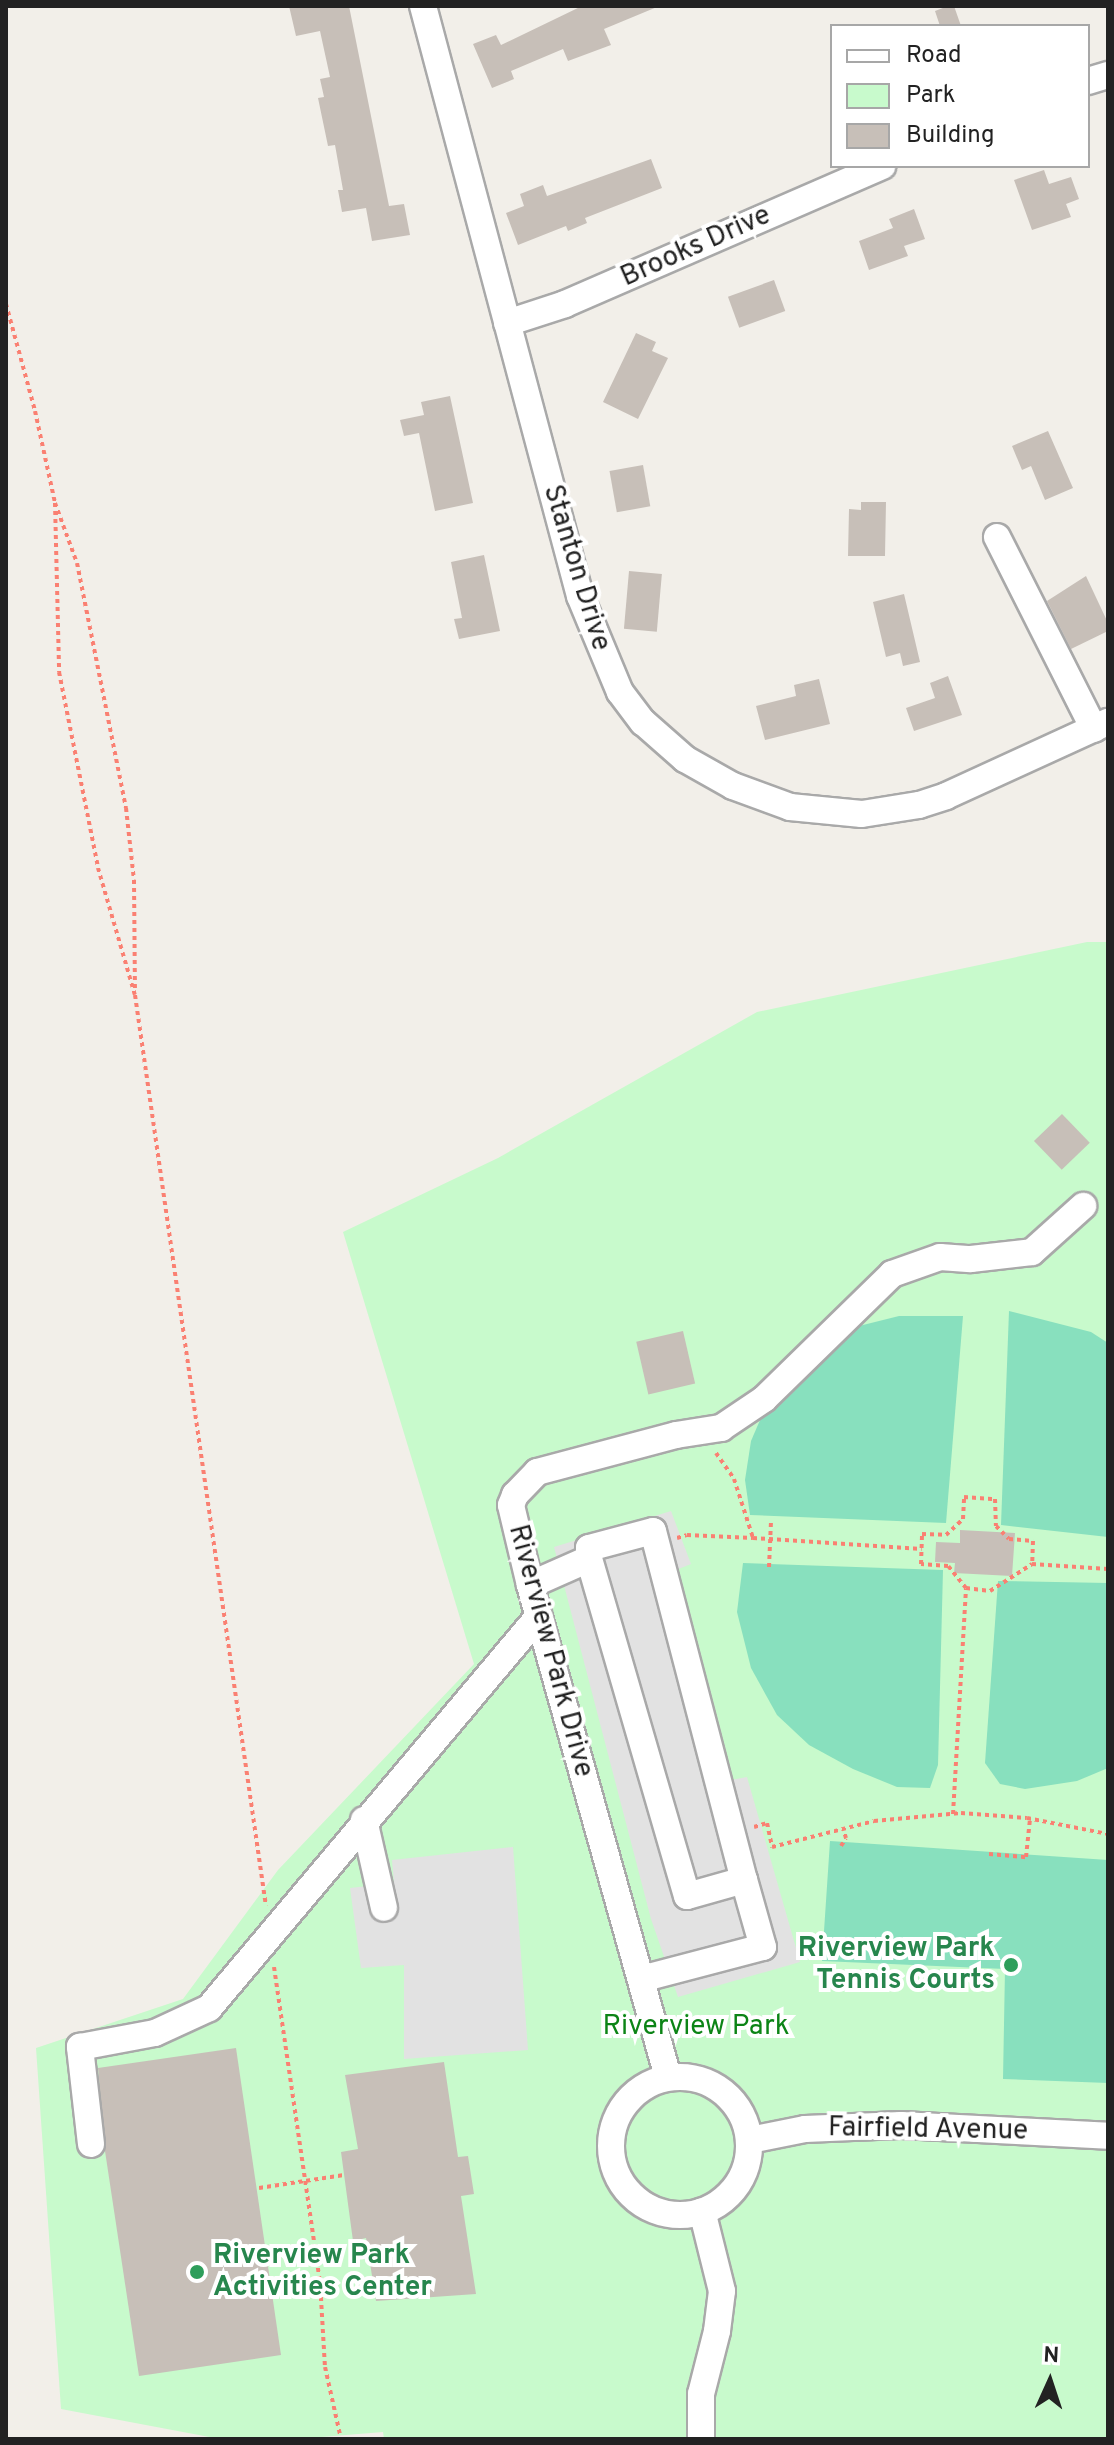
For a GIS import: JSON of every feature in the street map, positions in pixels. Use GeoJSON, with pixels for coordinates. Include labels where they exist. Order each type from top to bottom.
{"type":"FeatureCollection","features":[{"type":"Feature","properties":{"kind":"street","name":"Stanton Drive"},"geometry":{"type":"LineString","coordinates":[[423,6],[580,596],[600,652],[620,692],[643,722],[685,759],[733,786],[790,807],[862,814],[919,805],[946,796],[1101,726]]}},
{"type":"Feature","properties":{"kind":"street","name":"Brooks Drive"},"geometry":{"type":"LineString","coordinates":[[507,323],[565,304],[877,168]]}},
{"type":"Feature","properties":{"kind":"street"},"geometry":{"type":"LineString","coordinates":[[997,537],[1101,726]]}},
{"type":"Feature","properties":{"kind":"street","name":"Riverview Park Drive"},"geometry":{"type":"LineString","coordinates":[[668,2077],[530,1585],[511,1505],[527,1480],[537,1472],[721,1428],[764,1399],[892,1274],[940,1257],[971,1259],[1032,1252],[1083,1206]]}},
{"type":"Feature","properties":{"kind":"street"},"geometry":{"type":"LineString","coordinates":[[641,1979],[763,1947],[653,1531],[589,1548],[589,1559],[687,1896],[744,1880]]}},
{"type":"Feature","properties":{"kind":"street"},"geometry":{"type":"LineString","coordinates":[[530,1585],[589,1559]]}},
{"type":"Feature","properties":{"kind":"street"},"geometry":{"type":"LineString","coordinates":[[91,2144],[80,2047],[155,2033],[209,2008],[364,1820],[539,1616]]}},
{"type":"Feature","properties":{"kind":"street"},"geometry":{"type":"LineString","coordinates":[[364,1820],[384,1908]]}},
{"type":"Feature","properties":{"kind":"street"},"geometry":{"type":"LineString","coordinates":[[668,2077],[691,2077],[713,2084],[731,2098],[744,2117],[750,2140],[748,2162],[739,2184],[723,2201],[702,2211],[680,2215],[658,2211],[638,2200],[622,2183],[613,2163],[611,2140],[616,2118],[629,2099],[647,2085],[668,2077]]}},
{"type":"Feature","properties":{"kind":"street","name":"Fairfield Avenue"},"geometry":{"type":"LineString","coordinates":[[750,2140],[805,2129],[901,2125],[1108,2136]]}},
{"type":"Feature","properties":{"kind":"street"},"geometry":{"type":"LineString","coordinates":[[701,2439],[701,2394],[717,2331],[722,2291],[702,2211]]}},
{"type":"Feature","properties":{"kind":"path"},"geometry":{"type":"LineString","coordinates":[[6,304],[35,411],[55,503],[77,563],[126,808],[135,893],[135,995]]}},
{"type":"Feature","properties":{"kind":"path"},"geometry":{"type":"LineString","coordinates":[[55,503],[59,672],[98,868],[135,995],[320,2281],[325,2367],[341,2439]]}},
{"type":"Feature","properties":{"kind":"path"},"geometry":{"type":"LineString","coordinates":[[694,1433],[714,1451],[734,1479],[753,1538]]}},
{"type":"Feature","properties":{"kind":"path"},"geometry":{"type":"LineString","coordinates":[[953,1814],[966,1588],[948,1566],[921,1564],[922,1534],[946,1535],[963,1519],[964,1497],[995,1499],[996,1526],[1009,1539],[1033,1541],[1032,1564]]}},
{"type":"Feature","properties":{"kind":"path"},"geometry":{"type":"LineString","coordinates":[[769,1567],[771,1521]]}},
{"type":"Feature","properties":{"kind":"path"},"geometry":{"type":"LineString","coordinates":[[687,1535],[922,1549]]}},
{"type":"Feature","properties":{"kind":"path"},"geometry":{"type":"LineString","coordinates":[[966,1588],[990,1591],[1032,1564],[1108,1569]]}},
{"type":"Feature","properties":{"kind":"path"},"geometry":{"type":"LineString","coordinates":[[732,1832],[767,1823],[772,1847],[903,1817],[953,1814],[1030,1818],[1108,1834]]}},
{"type":"Feature","properties":{"kind":"path"},"geometry":{"type":"LineString","coordinates":[[989,1854],[1026,1857],[1030,1818]]}},
{"type":"Feature","properties":{"kind":"path"},"geometry":{"type":"LineString","coordinates":[[841,1846],[846,1838],[843,1829]]}},
{"type":"Feature","properties":{"kind":"path"},"geometry":{"type":"LineString","coordinates":[[259,2188],[344,2175]]}},
{"type":"Feature","properties":{"kind":"green space","name":"Riverview Park"},"geometry":{"type":"Polygon","coordinates":[[[1087,942],[1108,942],[1108,2439],[384,2439],[383,2432],[297,2439],[220,2439],[61,2409],[36,2048],[183,1999],[278,1870],[474,1664],[343,1232],[498,1158],[757,1012],[1087,942]]]}},
{"type":"Feature","properties":{"kind":"green space"},"geometry":{"type":"Polygon","coordinates":[[[1009,1311],[1091,1332],[1108,1343],[1108,1537],[1001,1525],[1009,1311]]]}},
{"type":"Feature","properties":{"kind":"green space"},"geometry":{"type":"Polygon","coordinates":[[[899,1316],[963,1316],[946,1523],[750,1515],[745,1480],[751,1441],[772,1392],[843,1330],[899,1316]]]}},
{"type":"Feature","properties":{"kind":"green space"},"geometry":{"type":"Polygon","coordinates":[[[743,1563],[943,1570],[938,1765],[930,1788],[897,1787],[853,1769],[809,1745],[777,1715],[751,1668],[737,1612],[743,1563]]]}},
{"type":"Feature","properties":{"kind":"green space"},"geometry":{"type":"Polygon","coordinates":[[[998,1581],[1108,1583],[1108,1768],[1077,1781],[1025,1789],[1000,1784],[985,1763],[998,1581]]]}},
{"type":"Feature","properties":{"kind":"green space","name":"Riverview Park Tennis Courts"},"geometry":{"type":"Polygon","coordinates":[[[830,1841],[1108,1860],[1108,2083],[1003,2079],[1005,1969],[822,1961],[830,1841]]]}},
{"type":"Feature","properties":{"kind":"shaded area"},"geometry":{"type":"Polygon","coordinates":[[[671,1511],[691,1564],[676,1570],[731,1780],[747,1777],[800,1962],[678,1997],[651,1919],[554,1547],[671,1511]]]}},
{"type":"Feature","properties":{"kind":"shaded area"},"geometry":{"type":"Polygon","coordinates":[[[513,1847],[528,2050],[404,2059],[404,1965],[361,1968],[350,1888],[394,1883],[392,1860],[513,1847]]]}},
{"type":"Feature","properties":{"kind":"building"},"geometry":{"type":"Polygon","coordinates":[[[289,6],[349,6],[389,206],[404,204],[410,235],[372,241],[366,208],[342,212],[338,190],[343,190],[335,145],[328,146],[318,98],[324,97],[320,79],[330,77],[320,31],[296,36],[289,6]]]}},
{"type":"Feature","properties":{"kind":"building"},"geometry":{"type":"Polygon","coordinates":[[[582,6],[657,7],[604,29],[611,45],[568,61],[563,49],[511,71],[514,79],[492,88],[473,44],[496,35],[501,45],[582,6]]]}},
{"type":"Feature","properties":{"kind":"building"},"geometry":{"type":"Polygon","coordinates":[[[954,6],[960,24],[939,24],[935,11],[954,6]]]}},
{"type":"Feature","properties":{"kind":"building"},"geometry":{"type":"Polygon","coordinates":[[[651,159],[662,188],[585,218],[587,223],[568,231],[566,226],[518,245],[506,213],[524,206],[520,194],[543,185],[547,196],[651,159]]]}},
{"type":"Feature","properties":{"kind":"building"},"geometry":{"type":"Polygon","coordinates":[[[1044,170],[1049,184],[1071,177],[1079,199],[1066,204],[1071,217],[1032,230],[1014,180],[1044,170]]]}},
{"type":"Feature","properties":{"kind":"building"},"geometry":{"type":"Polygon","coordinates":[[[914,209],[925,239],[904,246],[908,256],[869,270],[859,241],[893,228],[889,219],[914,209]]]}},
{"type":"Feature","properties":{"kind":"building"},"geometry":{"type":"Polygon","coordinates":[[[774,280],[785,311],[739,328],[728,297],[774,280]]]}},
{"type":"Feature","properties":{"kind":"building"},"geometry":{"type":"Polygon","coordinates":[[[636,333],[656,342],[652,351],[668,358],[638,419],[603,402],[636,333]]]}},
{"type":"Feature","properties":{"kind":"building"},"geometry":{"type":"Polygon","coordinates":[[[450,396],[473,503],[435,511],[419,433],[404,436],[400,420],[424,415],[421,402],[450,396]]]}},
{"type":"Feature","properties":{"kind":"building"},"geometry":{"type":"Polygon","coordinates":[[[1048,431],[1073,488],[1045,500],[1031,466],[1022,470],[1012,446],[1048,431]]]}},
{"type":"Feature","properties":{"kind":"building"},"geometry":{"type":"Polygon","coordinates":[[[643,465],[650,506],[617,512],[610,471],[643,465]]]}},
{"type":"Feature","properties":{"kind":"building"},"geometry":{"type":"Polygon","coordinates":[[[861,502],[886,502],[885,556],[848,556],[849,509],[861,510],[861,502]]]}},
{"type":"Feature","properties":{"kind":"building"},"geometry":{"type":"Polygon","coordinates":[[[484,555],[500,631],[459,639],[454,619],[462,618],[451,562],[484,555]]]}},
{"type":"Feature","properties":{"kind":"building"},"geometry":{"type":"Polygon","coordinates":[[[629,571],[662,574],[657,632],[624,629],[629,571]]]}},
{"type":"Feature","properties":{"kind":"building"},"geometry":{"type":"Polygon","coordinates":[[[1086,576],[1108,623],[1108,631],[1071,649],[1047,601],[1086,576]]]}},
{"type":"Feature","properties":{"kind":"building"},"geometry":{"type":"Polygon","coordinates":[[[904,594],[920,662],[903,666],[900,653],[886,657],[873,602],[904,594]]]}},
{"type":"Feature","properties":{"kind":"building"},"geometry":{"type":"Polygon","coordinates":[[[948,676],[962,715],[914,731],[906,708],[935,698],[930,683],[948,676]]]}},
{"type":"Feature","properties":{"kind":"building"},"geometry":{"type":"Polygon","coordinates":[[[819,679],[830,724],[765,740],[756,706],[796,696],[794,685],[819,679]]]}},
{"type":"Feature","properties":{"kind":"building"},"geometry":{"type":"Polygon","coordinates":[[[1062,1114],[1090,1143],[1062,1170],[1034,1141],[1062,1114]]]}},
{"type":"Feature","properties":{"kind":"building"},"geometry":{"type":"Polygon","coordinates":[[[683,1331],[695,1384],[648,1394],[636,1342],[683,1331]]]}},
{"type":"Feature","properties":{"kind":"building"},"geometry":{"type":"Polygon","coordinates":[[[960,1530],[1015,1533],[1012,1576],[954,1573],[955,1563],[935,1562],[936,1542],[960,1543],[960,1530]]]}},
{"type":"Feature","properties":{"kind":"building","name":"Riverview Park Activities Center"},"geometry":{"type":"Polygon","coordinates":[[[236,2048],[281,2355],[139,2376],[105,2151],[98,2068],[236,2048]]]}},
{"type":"Feature","properties":{"kind":"building"},"geometry":{"type":"Polygon","coordinates":[[[444,2062],[458,2157],[468,2156],[474,2194],[461,2196],[476,2294],[376,2301],[366,2238],[353,2241],[341,2152],[358,2149],[345,2075],[444,2062]]]}},
{"type":"Feature","properties":{"kind":"place","name":"Riverview Park Tennis Courts"},"geometry":{"type":"Point","coordinates":[1011,1965]}},
{"type":"Feature","properties":{"kind":"place","name":"Riverview Park Activities Center"},"geometry":{"type":"Point","coordinates":[197,2272]}}]}
